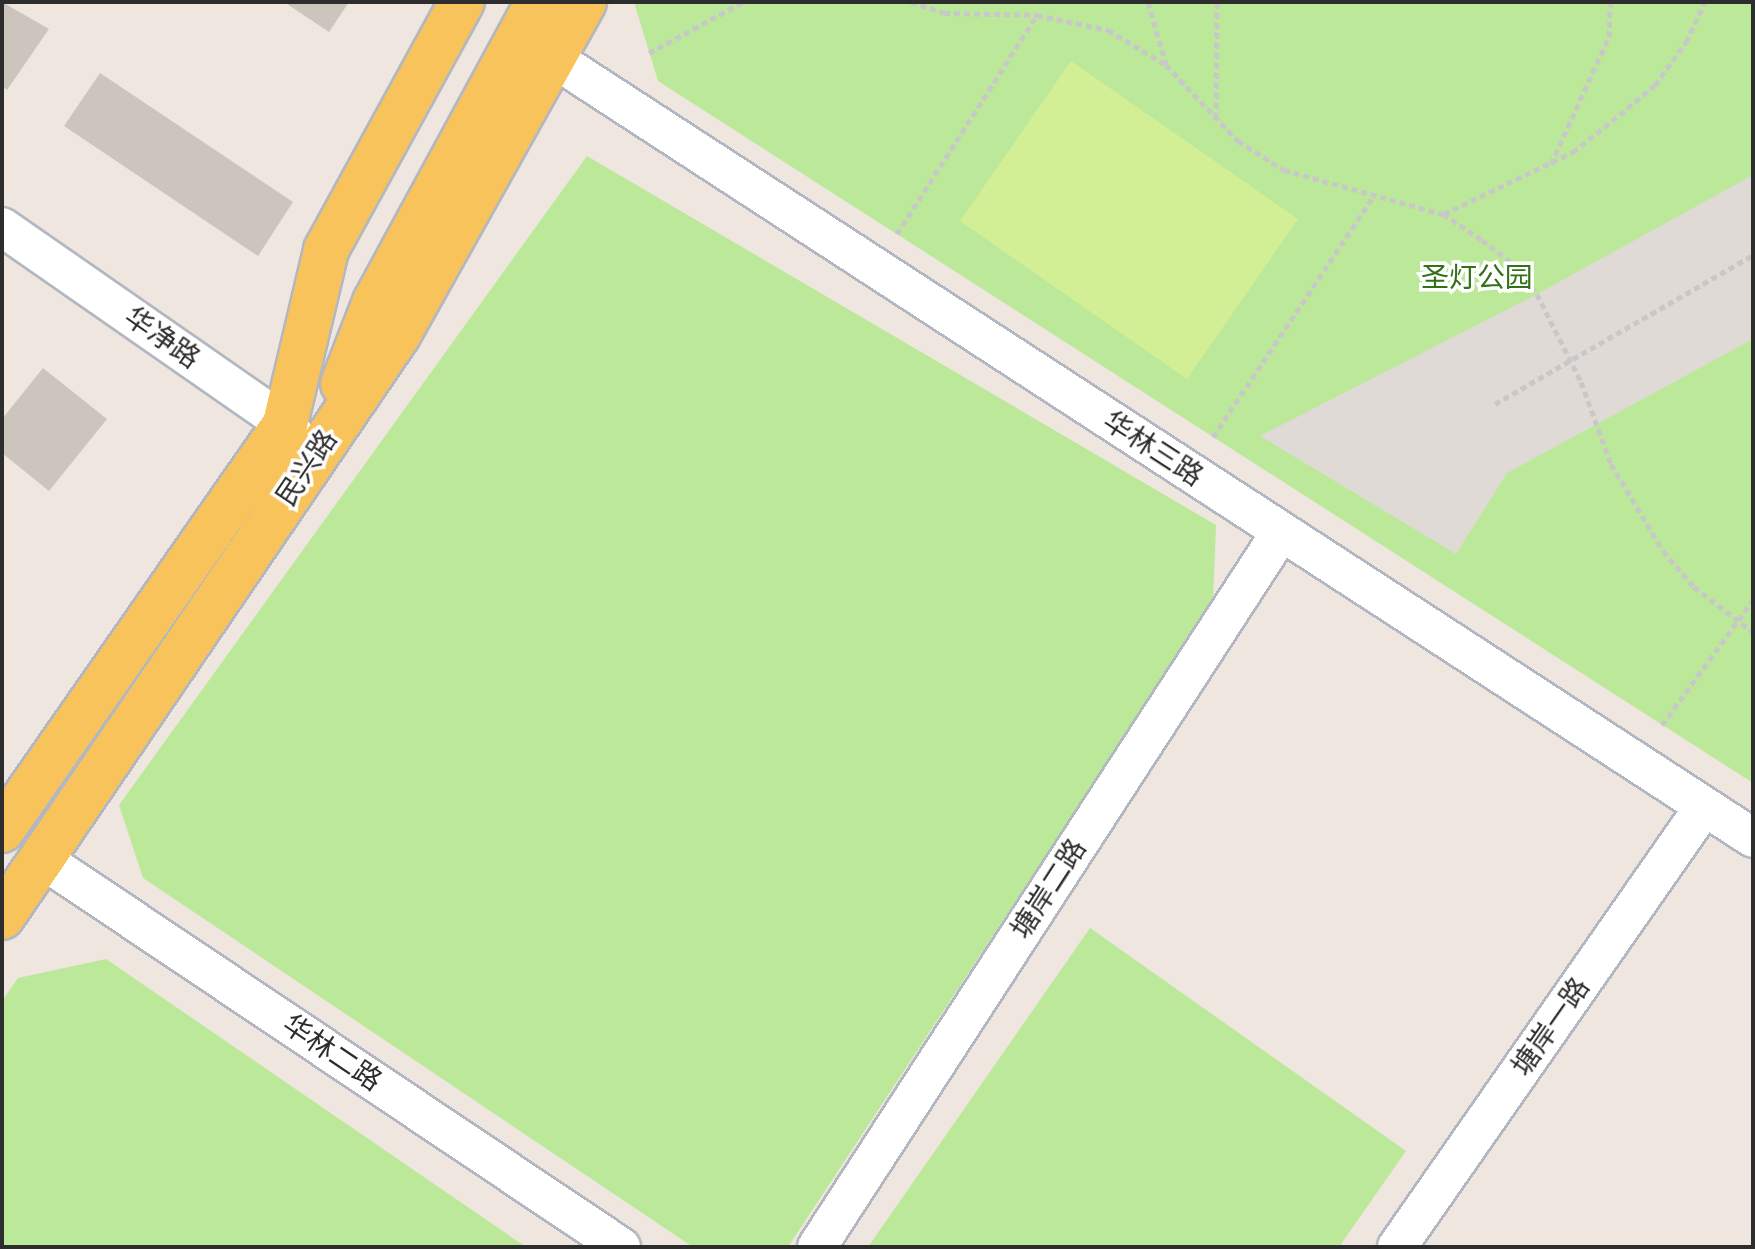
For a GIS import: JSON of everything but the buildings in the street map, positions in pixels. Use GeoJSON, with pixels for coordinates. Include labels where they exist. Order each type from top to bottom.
{"type":"FeatureCollection","features":[{"type":"Feature","properties":{"kind":"main road","name":"民兴路"},"geometry":{"type":"LineString","coordinates":[[2,830],[285,424],[326,250],[462,2]]}},
{"type":"Feature","properties":{"kind":"main road"},"geometry":{"type":"LineString","coordinates":[[314,457],[358,291],[494,2]]}},
{"type":"Feature","properties":{"kind":"main road"},"geometry":{"type":"LineString","coordinates":[[285,424],[358,291],[538,2]]}},
{"type":"Feature","properties":{"kind":"main road","name":"民兴路"},"geometry":{"type":"LineString","coordinates":[[2,917],[398,335],[584,2]]}},
{"type":"Feature","properties":{"kind":"street","name":"华林三路"},"geometry":{"type":"LineString","coordinates":[[553,58],[1753,838]]}},
{"type":"Feature","properties":{"kind":"street","name":"华净路"},"geometry":{"type":"LineString","coordinates":[[2,227],[285,424],[314,457]]}},
{"type":"Feature","properties":{"kind":"street","name":"塘岸二路"},"geometry":{"type":"LineString","coordinates":[[817,1247],[1281,532]]}},
{"type":"Feature","properties":{"kind":"street","name":"塘岸一路"},"geometry":{"type":"LineString","coordinates":[[1397,1247],[1704,807]]}},
{"type":"Feature","properties":{"kind":"street","name":"华林二路"},"geometry":{"type":"LineString","coordinates":[[42,859],[621,1247]]}},
{"type":"Feature","properties":{"kind":"path"},"geometry":{"type":"LineString","coordinates":[[649,53],[743,2]]}},
{"type":"Feature","properties":{"kind":"path"},"geometry":{"type":"LineString","coordinates":[[911,2],[944,13],[1037,15],[1108,30],[1166,65],[1238,141],[1284,170],[1443,214],[1512,263],[1537,294],[1581,382],[1611,464],[1637,509],[1694,587],[1736,623],[1753,632]]}},
{"type":"Feature","properties":{"kind":"path"},"geometry":{"type":"LineString","coordinates":[[1148,2],[1166,65]]}},
{"type":"Feature","properties":{"kind":"path"},"geometry":{"type":"LineString","coordinates":[[1216,119],[1217,2]]}},
{"type":"Feature","properties":{"kind":"path"},"geometry":{"type":"LineString","coordinates":[[1551,164],[1609,37],[1610,2]]}},
{"type":"Feature","properties":{"kind":"path"},"geometry":{"type":"LineString","coordinates":[[1443,214],[1573,152],[1655,85],[1686,42],[1705,2]]}},
{"type":"Feature","properties":{"kind":"path"},"geometry":{"type":"LineString","coordinates":[[897,234],[1037,15]]}},
{"type":"Feature","properties":{"kind":"path"},"geometry":{"type":"LineString","coordinates":[[1213,437],[1374,196]]}},
{"type":"Feature","properties":{"kind":"path"},"geometry":{"type":"LineString","coordinates":[[1495,404],[1753,255]]}},
{"type":"Feature","properties":{"kind":"path"},"geometry":{"type":"LineString","coordinates":[[1662,725],[1753,600]]}},
{"type":"Feature","properties":{"kind":"green space","name":"圣灯公园"},"geometry":{"type":"Polygon","coordinates":[[[634,2],[1753,2],[1753,783],[658,81],[634,2]]]}},
{"type":"Feature","properties":{"kind":"green space"},"geometry":{"type":"Polygon","coordinates":[[[1071,61],[1298,219],[1187,379],[960,221],[1071,61]]]}},
{"type":"Feature","properties":{"kind":"green space"},"geometry":{"type":"Polygon","coordinates":[[[587,156],[1216,525],[1213,601],[788,1247],[693,1247],[143,878],[119,805],[587,156]]]}},
{"type":"Feature","properties":{"kind":"green space"},"geometry":{"type":"Polygon","coordinates":[[[1090,928],[1406,1151],[1339,1247],[868,1247],[1090,928]]]}},
{"type":"Feature","properties":{"kind":"green space"},"geometry":{"type":"Polygon","coordinates":[[[106,959],[526,1247],[2,1247],[2,1001],[18,978],[106,959]]]}},
{"type":"Feature","properties":{"kind":"shaded area"},"geometry":{"type":"Polygon","coordinates":[[[1753,175],[1753,339],[1507,473],[1456,554],[1260,436],[1537,294],[1753,175]]]}}]}
